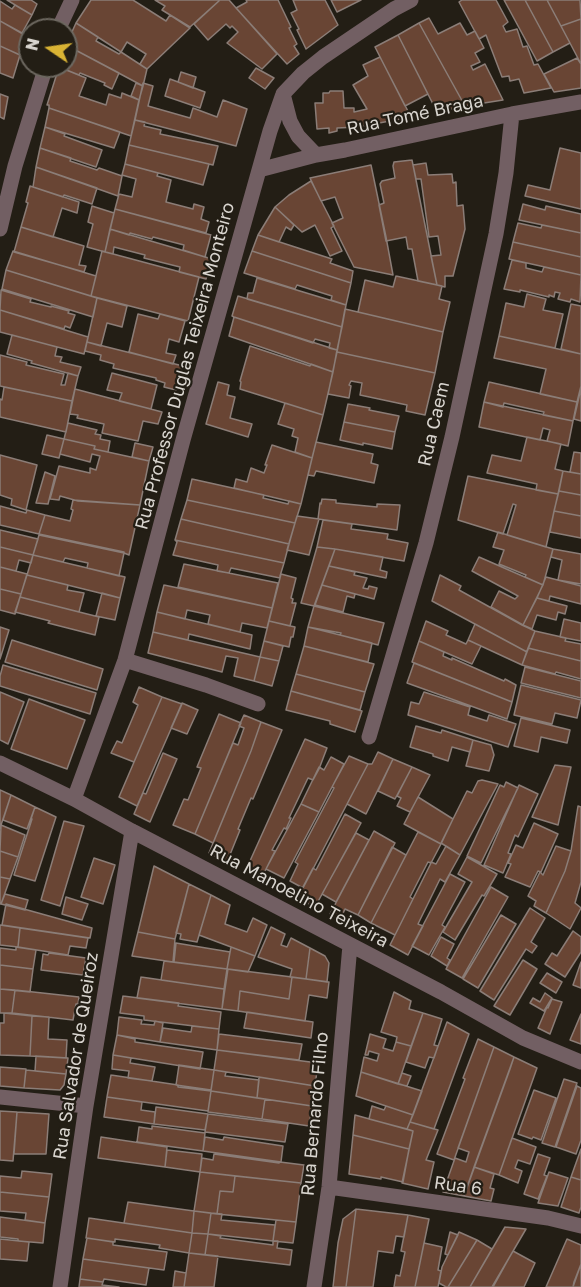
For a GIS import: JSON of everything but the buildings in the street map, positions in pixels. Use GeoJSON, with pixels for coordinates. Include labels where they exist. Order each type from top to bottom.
{"type":"FeatureCollection","features":[{"type":"Feature","properties":{"kind":"street"},"geometry":{"type":"LineString","coordinates":[[64,18],[72,0]]}},
{"type":"Feature","properties":{"kind":"street","name":"Rua Professor Duglas Teixeira Monteiro"},"geometry":{"type":"LineString","coordinates":[[74,799],[125,660],[183,440],[270,131],[283,94],[303,73],[323,57],[411,0]]}},
{"type":"Feature","properties":{"kind":"street"},"geometry":{"type":"LineString","coordinates":[[0,229],[15,166],[42,78]]}},
{"type":"Feature","properties":{"kind":"street"},"geometry":{"type":"LineString","coordinates":[[283,94],[290,121],[298,136],[316,155]]}},
{"type":"Feature","properties":{"kind":"street","name":"Rua Tomé Braga"},"geometry":{"type":"LineString","coordinates":[[259,170],[316,155],[581,102]]}},
{"type":"Feature","properties":{"kind":"street","name":"Rua Caem"},"geometry":{"type":"LineString","coordinates":[[369,737],[426,543],[456,416],[496,234],[506,173],[512,114]]}},
{"type":"Feature","properties":{"kind":"street"},"geometry":{"type":"LineString","coordinates":[[125,660],[258,704]]}},
{"type":"Feature","properties":{"kind":"street","name":"Rua Manoelino Teixeira"},"geometry":{"type":"LineString","coordinates":[[0,763],[74,799],[441,992],[523,1038],[581,1062]]}},
{"type":"Feature","properties":{"kind":"street","name":"Rua Salvador de Queiroz"},"geometry":{"type":"LineString","coordinates":[[60,1287],[86,1106],[132,831]]}},
{"type":"Feature","properties":{"kind":"street","name":"Rua Bernardo Filho"},"geometry":{"type":"LineString","coordinates":[[314,1287],[329,1187],[350,945]]}},
{"type":"Feature","properties":{"kind":"street"},"geometry":{"type":"LineString","coordinates":[[0,1097],[86,1106]]}},
{"type":"Feature","properties":{"kind":"street","name":"Rua 6"},"geometry":{"type":"LineString","coordinates":[[329,1187],[548,1218],[581,1226]]}}]}
